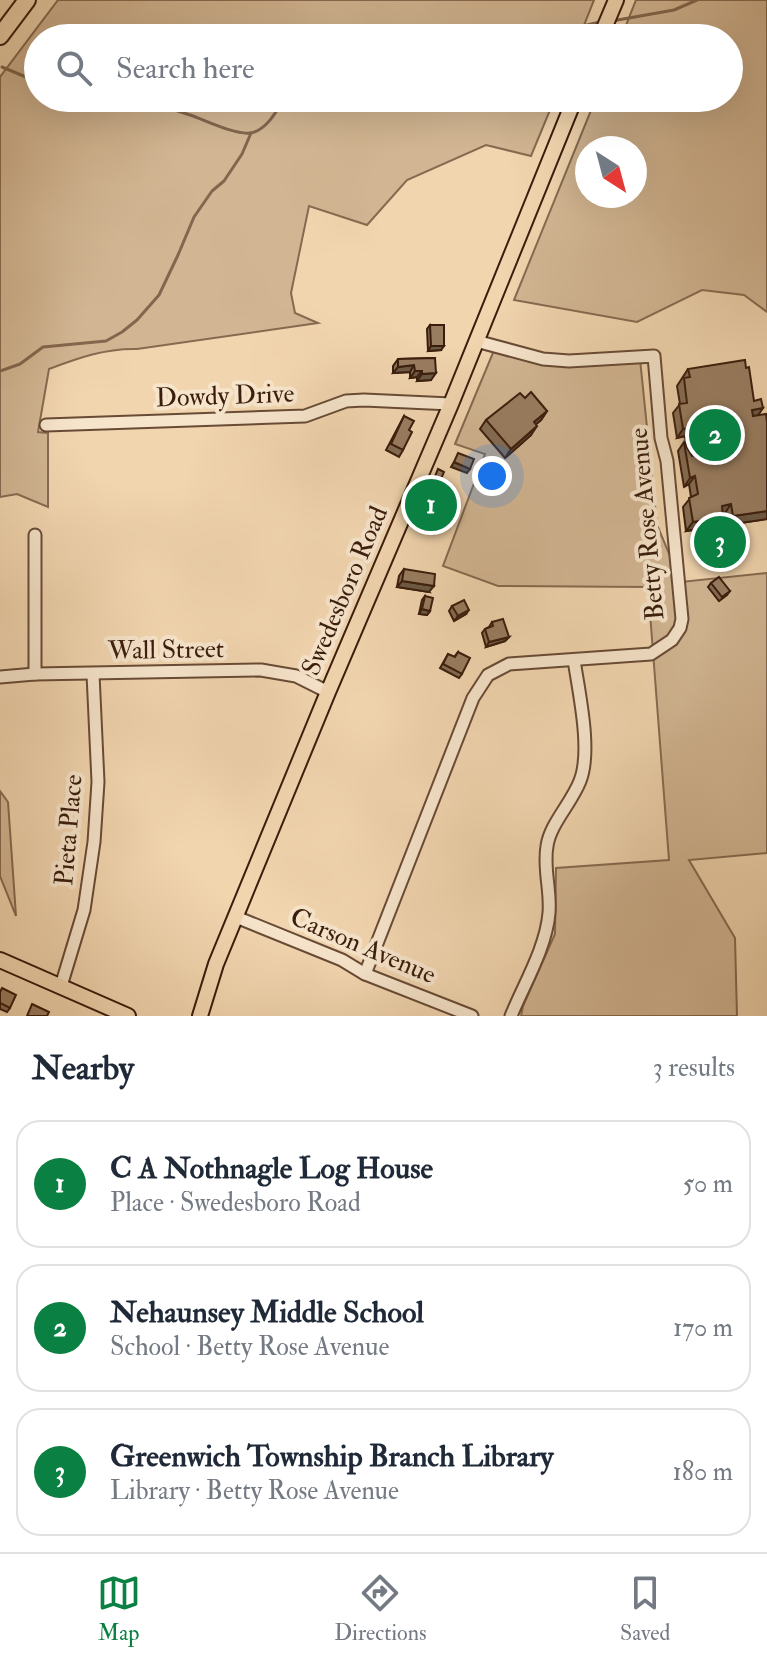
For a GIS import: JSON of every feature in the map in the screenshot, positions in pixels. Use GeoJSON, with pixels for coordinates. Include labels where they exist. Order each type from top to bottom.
{"type":"FeatureCollection","features":[{"type":"Feature","properties":{"kind":"highway"},"geometry":{"type":"LineString","coordinates":[[0,36],[27,0]]}},
{"type":"Feature","properties":{"kind":"main road"},"geometry":{"type":"LineString","coordinates":[[606,24],[614,4]]}},
{"type":"Feature","properties":{"kind":"main road","name":"Swedesboro Road"},"geometry":{"type":"LineString","coordinates":[[200,1016],[216,964],[451,404],[569,112]]}},
{"type":"Feature","properties":{"kind":"main road"},"geometry":{"type":"LineString","coordinates":[[0,960],[128,1016]]}},
{"type":"Feature","properties":{"kind":"street","name":"Betty Rose Avenue"},"geometry":{"type":"LineString","coordinates":[[365,974],[467,712],[488,675],[509,664],[651,654],[672,640],[682,619],[654,356],[569,361],[543,359],[476,341]]}},
{"type":"Feature","properties":{"kind":"street","name":"Dowdy Drive"},"geometry":{"type":"LineString","coordinates":[[46,425],[305,416],[355,400],[451,404]]}},
{"type":"Feature","properties":{"kind":"street"},"geometry":{"type":"LineString","coordinates":[[35,535],[35,674]]}},
{"type":"Feature","properties":{"kind":"street"},"geometry":{"type":"LineString","coordinates":[[511,1016],[546,933],[549,898],[545,863],[551,829],[579,784],[586,759],[574,660]]}},
{"type":"Feature","properties":{"kind":"street","name":"Wall Street"},"geometry":{"type":"LineString","coordinates":[[0,677],[270,671],[296,676],[328,692]]}},
{"type":"Feature","properties":{"kind":"street","name":"Pieta Place"},"geometry":{"type":"LineString","coordinates":[[61,986],[84,910],[94,842],[98,782],[93,674]]}},
{"type":"Feature","properties":{"kind":"street","name":"Carson Avenue"},"geometry":{"type":"LineString","coordinates":[[236,917],[342,960],[365,974],[472,1016]]}},
{"type":"Feature","properties":{"kind":"shaded area"},"geometry":{"type":"Polygon","coordinates":[[[58,0],[594,0],[585,24],[40,24],[58,0]]]}},
{"type":"Feature","properties":{"kind":"shaded area"},"geometry":{"type":"Polygon","coordinates":[[[636,0],[767,0],[767,312],[744,295],[702,290],[637,322],[514,300],[575,150],[575,208],[647,208],[647,136],[581,136],[590,112],[743,112],[743,24],[627,24],[636,0]]]}},
{"type":"Feature","properties":{"kind":"shaded area"},"geometry":{"type":"Polygon","coordinates":[[[24,45],[24,112],[549,112],[531,156],[486,145],[407,180],[367,225],[309,206],[291,293],[295,313],[318,323],[103,352],[49,369],[38,432],[48,433],[48,507],[17,494],[0,497],[0,77],[24,45]]]}},
{"type":"Feature","properties":{"kind":"shaded area"},"geometry":{"type":"Polygon","coordinates":[[[495,348],[554,362],[640,359],[657,525],[681,582],[767,573],[767,853],[689,860],[735,938],[737,1016],[521,1016],[555,934],[556,868],[669,860],[648,587],[498,586],[443,566],[485,454],[455,444],[495,348]]]}},
{"type":"Feature","properties":{"kind":"shaded area"},"geometry":{"type":"Polygon","coordinates":[[[0,791],[8,802],[16,916],[0,876],[0,791]]]}},
{"type":"Feature","properties":{"kind":"building"},"geometry":{"type":"Polygon","coordinates":[[[430,325],[444,325],[444,346],[431,346],[430,325]]]}},
{"type":"Feature","properties":{"kind":"building"},"geometry":{"type":"Polygon","coordinates":[[[435,358],[436,373],[422,374],[422,371],[415,371],[414,365],[398,367],[398,359],[435,358]]]}},
{"type":"Feature","properties":{"kind":"building"},"geometry":{"type":"Polygon","coordinates":[[[745,360],[746,368],[749,367],[754,401],[761,399],[763,408],[752,410],[753,416],[766,414],[767,511],[733,516],[731,504],[722,506],[723,517],[693,522],[689,498],[698,494],[695,476],[690,478],[684,442],[692,456],[699,455],[696,436],[692,436],[691,428],[683,429],[679,404],[687,403],[684,378],[690,377],[688,369],[745,360]]]}},
{"type":"Feature","properties":{"kind":"building"},"geometry":{"type":"Polygon","coordinates":[[[531,392],[547,411],[534,422],[537,426],[511,449],[486,420],[520,393],[525,398],[531,392]]]}},
{"type":"Feature","properties":{"kind":"building"},"geometry":{"type":"Polygon","coordinates":[[[404,416],[414,421],[403,450],[391,444],[404,416]]]}},
{"type":"Feature","properties":{"kind":"building"},"geometry":{"type":"Polygon","coordinates":[[[458,453],[474,459],[470,469],[454,462],[458,453]]]}},
{"type":"Feature","properties":{"kind":"building"},"geometry":{"type":"Polygon","coordinates":[[[438,469],[444,472],[440,481],[434,479],[438,469]]]}},
{"type":"Feature","properties":{"kind":"building"},"geometry":{"type":"Polygon","coordinates":[[[429,489],[440,492],[442,496],[441,509],[436,508],[435,512],[427,510],[429,505],[425,504],[429,489]]]}},
{"type":"Feature","properties":{"kind":"building"},"geometry":{"type":"Polygon","coordinates":[[[404,569],[435,574],[434,586],[402,581],[404,569]]]}},
{"type":"Feature","properties":{"kind":"building"},"geometry":{"type":"Polygon","coordinates":[[[719,577],[730,591],[722,597],[711,583],[719,577]]]}},
{"type":"Feature","properties":{"kind":"building"},"geometry":{"type":"Polygon","coordinates":[[[425,596],[433,598],[430,611],[422,609],[425,596]]]}},
{"type":"Feature","properties":{"kind":"building"},"geometry":{"type":"Polygon","coordinates":[[[464,600],[469,610],[458,616],[452,606],[464,600]]]}},
{"type":"Feature","properties":{"kind":"building"},"geometry":{"type":"Polygon","coordinates":[[[503,619],[509,637],[489,642],[485,629],[493,626],[492,622],[503,619]]]}},
{"type":"Feature","properties":{"kind":"building"},"geometry":{"type":"Polygon","coordinates":[[[458,652],[470,658],[462,674],[443,664],[448,654],[455,657],[458,652]]]}},
{"type":"Feature","properties":{"kind":"building"},"geometry":{"type":"Polygon","coordinates":[[[2,988],[16,995],[10,1008],[0,1003],[2,988]]]}},
{"type":"Feature","properties":{"kind":"building"},"geometry":{"type":"Polygon","coordinates":[[[32,1004],[49,1012],[47,1016],[27,1016],[32,1004]]]}},
{"type":"Feature","properties":{"kind":"waterway"},"geometry":{"type":"LineString","coordinates":[[612,21],[674,10],[697,0]]}},
{"type":"Feature","properties":{"kind":"waterway"},"geometry":{"type":"LineString","coordinates":[[591,24],[600,22]]}},
{"type":"Feature","properties":{"kind":"waterway"},"geometry":{"type":"LineString","coordinates":[[2,67],[24,76]]}},
{"type":"Feature","properties":{"kind":"waterway"},"geometry":{"type":"LineString","coordinates":[[181,112],[244,133],[256,131],[275,112]]}},
{"type":"Feature","properties":{"kind":"waterway"},"geometry":{"type":"LineString","coordinates":[[0,371],[20,364],[43,347],[106,341],[137,320],[159,295],[194,217],[212,191],[224,181],[242,154],[251,133]]}},
{"type":"Feature","properties":{"kind":"place","name":"Nehaunsey Middle School"},"geometry":{"type":"Point","coordinates":[715,435]}},
{"type":"Feature","properties":{"kind":"place","name":"C A Nothnagle Log House"},"geometry":{"type":"Point","coordinates":[431,505]}},
{"type":"Feature","properties":{"kind":"place","name":"Greenwich Township Branch Library"},"geometry":{"type":"Point","coordinates":[720,542]}}]}
